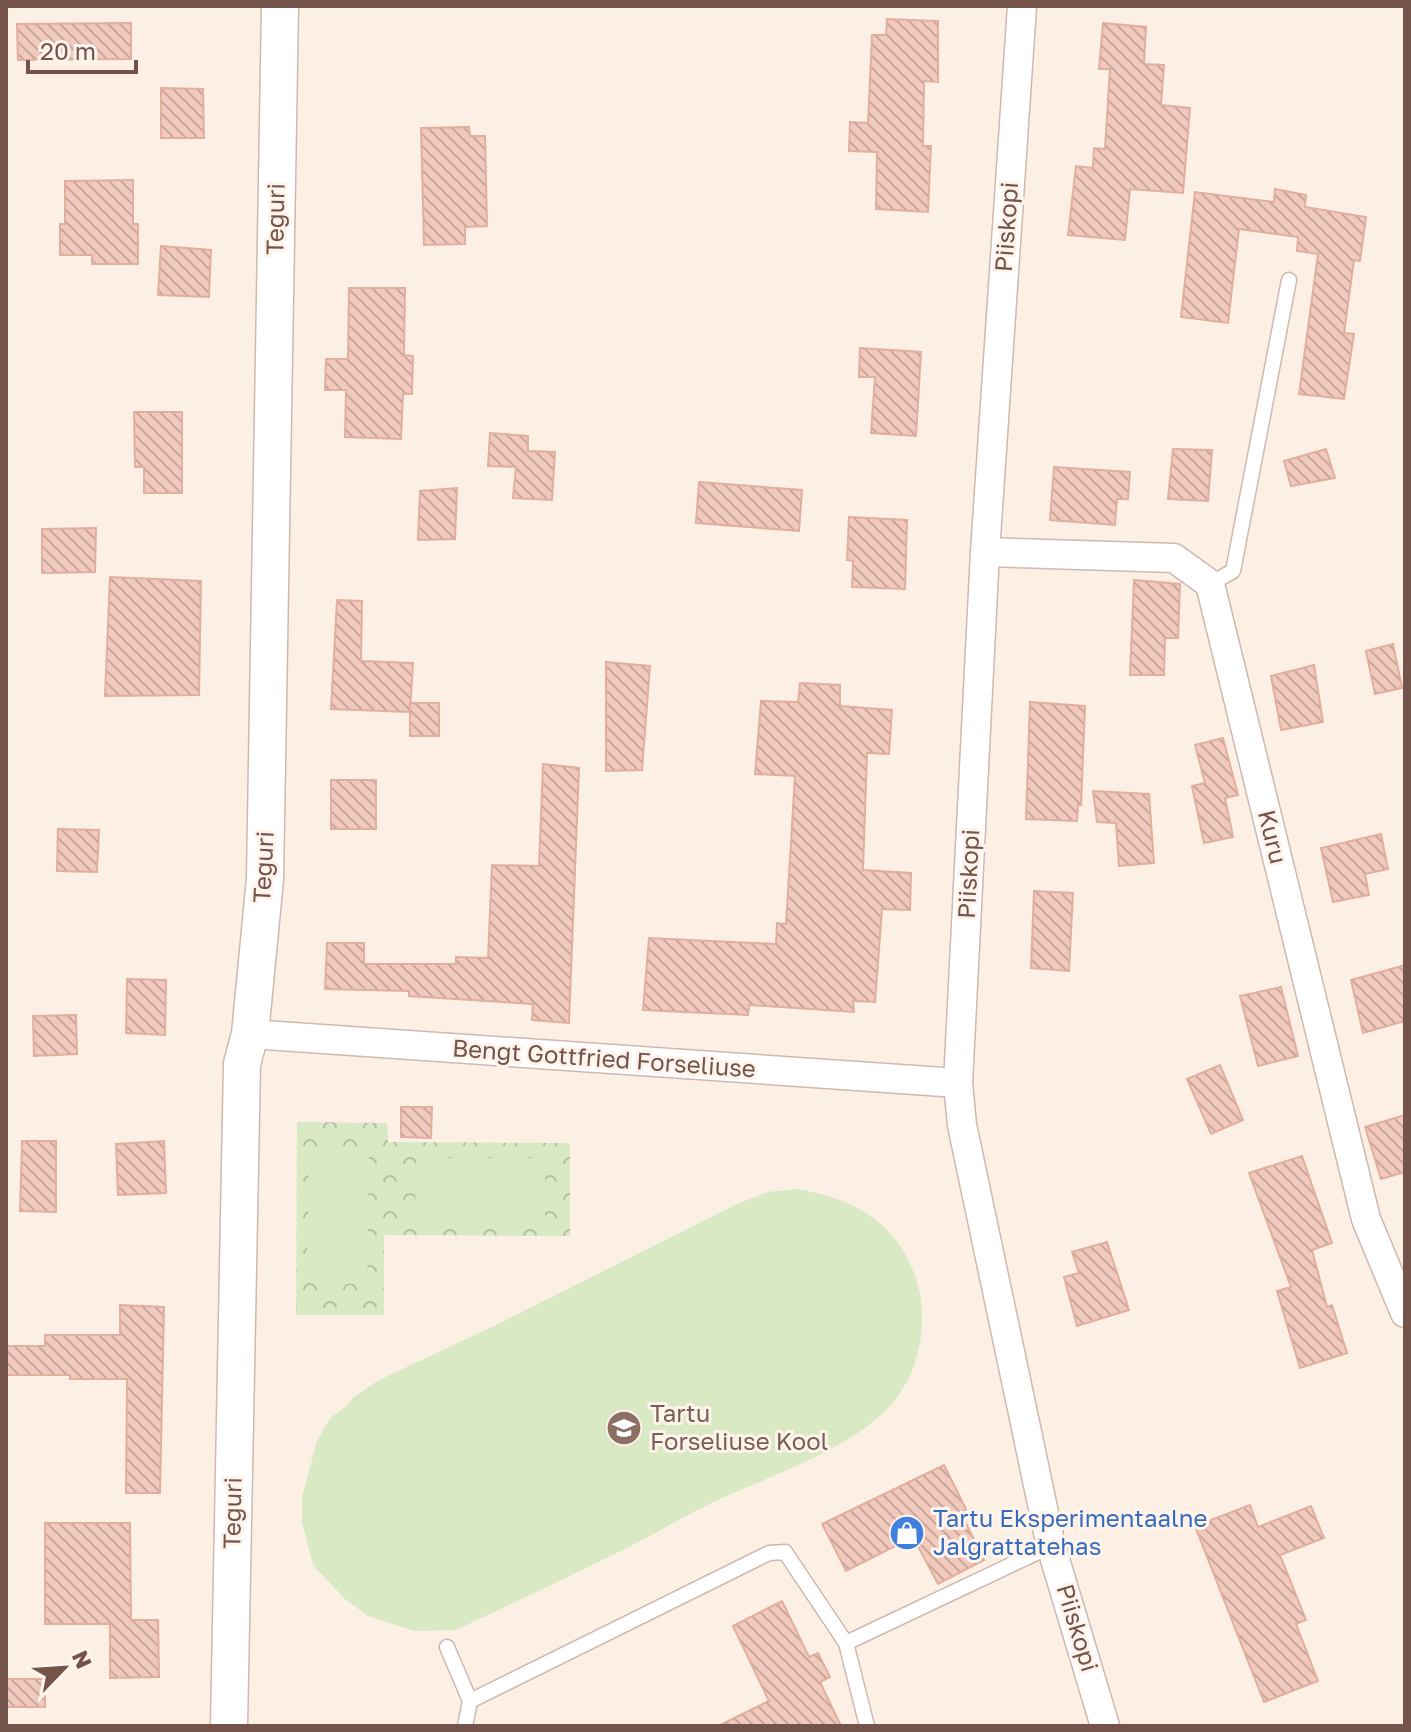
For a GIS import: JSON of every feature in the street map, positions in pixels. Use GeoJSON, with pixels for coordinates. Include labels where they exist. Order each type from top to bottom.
{"type":"FeatureCollection","features":[{"type":"Feature","properties":{"kind":"street","name":"Teguri"},"geometry":{"type":"LineString","coordinates":[[229,1726],[242,1064],[250,1034],[265,879],[280,6]]}},
{"type":"Feature","properties":{"kind":"street","name":"Piiskopi"},"geometry":{"type":"LineString","coordinates":[[1022,6],[985,552],[958,1083],[962,1125],[1051,1546],[1105,1726]]}},
{"type":"Feature","properties":{"kind":"street"},"geometry":{"type":"LineString","coordinates":[[985,552],[1174,558],[1210,584]]}},
{"type":"Feature","properties":{"kind":"street","name":"Kuru"},"geometry":{"type":"LineString","coordinates":[[1210,584],[1366,1219],[1405,1313]]}},
{"type":"Feature","properties":{"kind":"street","name":"Bengt Gottfried Forseliuse"},"geometry":{"type":"LineString","coordinates":[[250,1034],[958,1083]]}},
{"type":"Feature","properties":{"kind":"lane"},"geometry":{"type":"LineString","coordinates":[[1210,584],[1233,571],[1289,280]]}},
{"type":"Feature","properties":{"kind":"lane"},"geometry":{"type":"LineString","coordinates":[[846,1643],[1051,1546]]}},
{"type":"Feature","properties":{"kind":"lane"},"geometry":{"type":"LineString","coordinates":[[470,1701],[769,1553],[785,1552],[846,1643],[867,1726]]}},
{"type":"Feature","properties":{"kind":"lane"},"geometry":{"type":"LineString","coordinates":[[447,1647],[470,1701],[465,1726]]}},
{"type":"Feature","properties":{"kind":"green space"},"geometry":{"type":"Polygon","coordinates":[[[297,1122],[387,1123],[388,1142],[570,1143],[570,1236],[384,1235],[384,1315],[296,1315],[297,1122]]]}},
{"type":"Feature","properties":{"kind":"green space"},"geometry":{"type":"Polygon","coordinates":[[[309,1154],[369,1155],[367,1284],[307,1283],[309,1154]]]}},
{"type":"Feature","properties":{"kind":"green space"},"geometry":{"type":"Polygon","coordinates":[[[416,1158],[545,1158],[545,1218],[415,1218],[416,1158]]]}},
{"type":"Feature","properties":{"kind":"green space"},"geometry":{"type":"Polygon","coordinates":[[[797,1189],[835,1198],[868,1214],[894,1238],[914,1273],[922,1307],[920,1344],[908,1379],[899,1394],[873,1422],[813,1458],[715,1501],[621,1551],[456,1630],[415,1631],[368,1616],[345,1599],[313,1565],[302,1522],[302,1497],[317,1441],[330,1418],[348,1405],[352,1398],[379,1380],[737,1204],[768,1192],[797,1189]]]}},
{"type":"Feature","properties":{"kind":"building"},"geometry":{"type":"Polygon","coordinates":[[[887,19],[938,21],[938,82],[924,81],[923,146],[931,146],[928,212],[876,209],[877,152],[849,151],[850,122],[868,123],[872,35],[886,35],[887,19]]]}},
{"type":"Feature","properties":{"kind":"building"},"geometry":{"type":"Polygon","coordinates":[[[131,23],[131,59],[18,60],[17,24],[131,23]]]}},
{"type":"Feature","properties":{"kind":"building"},"geometry":{"type":"Polygon","coordinates":[[[1103,23],[1146,27],[1144,64],[1164,65],[1161,105],[1190,108],[1183,193],[1130,189],[1125,240],[1068,235],[1076,166],[1093,168],[1094,148],[1105,149],[1110,69],[1099,69],[1103,23]]]}},
{"type":"Feature","properties":{"kind":"building"},"geometry":{"type":"Polygon","coordinates":[[[161,88],[203,89],[204,138],[161,138],[161,88]]]}},
{"type":"Feature","properties":{"kind":"building"},"geometry":{"type":"Polygon","coordinates":[[[469,127],[470,136],[485,136],[487,226],[465,227],[465,244],[424,245],[421,128],[469,127]]]}},
{"type":"Feature","properties":{"kind":"building"},"geometry":{"type":"Polygon","coordinates":[[[133,180],[133,224],[138,224],[138,264],[92,264],[92,255],[60,255],[60,224],[65,224],[65,181],[133,180]]]}},
{"type":"Feature","properties":{"kind":"building"},"geometry":{"type":"Polygon","coordinates":[[[1275,189],[1306,195],[1305,207],[1366,217],[1360,261],[1354,260],[1344,333],[1354,334],[1344,399],[1299,394],[1318,254],[1297,251],[1298,237],[1239,229],[1228,323],[1181,317],[1195,192],[1274,202],[1275,189]]]}},
{"type":"Feature","properties":{"kind":"building"},"geometry":{"type":"Polygon","coordinates":[[[161,246],[211,250],[209,297],[158,295],[161,246]]]}},
{"type":"Feature","properties":{"kind":"building"},"geometry":{"type":"Polygon","coordinates":[[[349,288],[405,288],[404,355],[413,356],[412,394],[403,394],[401,439],[345,437],[346,390],[325,390],[326,359],[348,359],[349,288]]]}},
{"type":"Feature","properties":{"kind":"building"},"geometry":{"type":"Polygon","coordinates":[[[860,348],[921,352],[916,436],[871,433],[875,377],[859,377],[860,348]]]}},
{"type":"Feature","properties":{"kind":"building"},"geometry":{"type":"Polygon","coordinates":[[[134,412],[182,412],[182,493],[144,493],[144,467],[135,467],[134,412]]]}},
{"type":"Feature","properties":{"kind":"building"},"geometry":{"type":"Polygon","coordinates":[[[490,433],[528,436],[528,451],[555,452],[552,500],[513,498],[516,467],[488,466],[490,433]]]}},
{"type":"Feature","properties":{"kind":"building"},"geometry":{"type":"Polygon","coordinates":[[[1173,449],[1212,450],[1208,501],[1168,499],[1173,449]]]}},
{"type":"Feature","properties":{"kind":"building"},"geometry":{"type":"Polygon","coordinates":[[[1326,449],[1335,478],[1291,486],[1284,461],[1326,449]]]}},
{"type":"Feature","properties":{"kind":"building"},"geometry":{"type":"Polygon","coordinates":[[[1054,467],[1130,472],[1128,499],[1117,499],[1115,525],[1050,520],[1054,467]]]}},
{"type":"Feature","properties":{"kind":"building"},"geometry":{"type":"Polygon","coordinates":[[[699,482],[802,490],[799,531],[696,523],[699,482]]]}},
{"type":"Feature","properties":{"kind":"building"},"geometry":{"type":"Polygon","coordinates":[[[457,488],[455,539],[418,540],[420,491],[457,488]]]}},
{"type":"Feature","properties":{"kind":"building"},"geometry":{"type":"Polygon","coordinates":[[[849,517],[907,520],[905,589],[852,587],[853,561],[847,560],[849,517]]]}},
{"type":"Feature","properties":{"kind":"building"},"geometry":{"type":"Polygon","coordinates":[[[96,528],[95,572],[42,573],[42,529],[96,528]]]}},
{"type":"Feature","properties":{"kind":"building"},"geometry":{"type":"Polygon","coordinates":[[[110,577],[201,581],[199,695],[105,696],[110,577]]]}},
{"type":"Feature","properties":{"kind":"building"},"geometry":{"type":"Polygon","coordinates":[[[1134,580],[1180,584],[1178,638],[1165,638],[1164,675],[1130,675],[1134,580]]]}},
{"type":"Feature","properties":{"kind":"building"},"geometry":{"type":"Polygon","coordinates":[[[337,600],[362,601],[361,661],[413,663],[410,712],[331,709],[337,600]]]}},
{"type":"Feature","properties":{"kind":"building"},"geometry":{"type":"Polygon","coordinates":[[[1393,644],[1402,688],[1375,694],[1366,651],[1393,644]]]}},
{"type":"Feature","properties":{"kind":"building"},"geometry":{"type":"Polygon","coordinates":[[[606,662],[650,666],[642,770],[606,771],[606,662]]]}},
{"type":"Feature","properties":{"kind":"building"},"geometry":{"type":"Polygon","coordinates":[[[1314,665],[1323,722],[1281,730],[1271,676],[1314,665]]]}},
{"type":"Feature","properties":{"kind":"building"},"geometry":{"type":"Polygon","coordinates":[[[800,683],[840,685],[840,706],[892,710],[889,754],[867,753],[863,870],[911,873],[910,910],[882,909],[875,1002],[853,1001],[854,1012],[749,1005],[748,1015],[643,1010],[649,938],[776,944],[777,923],[786,924],[795,776],[755,774],[761,701],[798,702],[800,683]]]}},
{"type":"Feature","properties":{"kind":"building"},"geometry":{"type":"Polygon","coordinates":[[[1030,702],[1085,706],[1081,805],[1078,805],[1077,821],[1026,819],[1030,702]]]}},
{"type":"Feature","properties":{"kind":"building"},"geometry":{"type":"Polygon","coordinates":[[[410,703],[439,703],[439,736],[410,736],[410,703]]]}},
{"type":"Feature","properties":{"kind":"building"},"geometry":{"type":"Polygon","coordinates":[[[1223,738],[1238,795],[1225,798],[1233,837],[1204,843],[1192,786],[1205,783],[1195,745],[1223,738]]]}},
{"type":"Feature","properties":{"kind":"building"},"geometry":{"type":"Polygon","coordinates":[[[543,764],[579,768],[569,1023],[532,1020],[533,1004],[409,996],[409,991],[325,989],[327,943],[364,943],[364,964],[456,964],[456,957],[488,958],[492,865],[539,866],[543,764]]]}},
{"type":"Feature","properties":{"kind":"building"},"geometry":{"type":"Polygon","coordinates":[[[331,780],[376,780],[376,829],[331,829],[331,780]]]}},
{"type":"Feature","properties":{"kind":"building"},"geometry":{"type":"Polygon","coordinates":[[[1093,791],[1149,794],[1154,863],[1119,866],[1116,823],[1097,822],[1093,791]]]}},
{"type":"Feature","properties":{"kind":"building"},"geometry":{"type":"Polygon","coordinates":[[[58,829],[99,830],[97,872],[57,871],[58,829]]]}},
{"type":"Feature","properties":{"kind":"building"},"geometry":{"type":"Polygon","coordinates":[[[1381,834],[1388,869],[1365,874],[1369,895],[1333,902],[1321,848],[1381,834]]]}},
{"type":"Feature","properties":{"kind":"building"},"geometry":{"type":"Polygon","coordinates":[[[1034,891],[1073,893],[1069,971],[1031,968],[1034,891]]]}},
{"type":"Feature","properties":{"kind":"building"},"geometry":{"type":"Polygon","coordinates":[[[1405,965],[1405,1021],[1363,1033],[1351,980],[1405,965]]]}},
{"type":"Feature","properties":{"kind":"building"},"geometry":{"type":"Polygon","coordinates":[[[127,979],[166,980],[165,1035],[126,1033],[127,979]]]}},
{"type":"Feature","properties":{"kind":"building"},"geometry":{"type":"Polygon","coordinates":[[[1281,987],[1298,1056],[1258,1066],[1240,996],[1281,987]]]}},
{"type":"Feature","properties":{"kind":"building"},"geometry":{"type":"Polygon","coordinates":[[[76,1015],[77,1054],[34,1056],[33,1016],[76,1015]]]}},
{"type":"Feature","properties":{"kind":"building"},"geometry":{"type":"Polygon","coordinates":[[[1220,1065],[1243,1120],[1211,1134],[1187,1079],[1220,1065]]]}},
{"type":"Feature","properties":{"kind":"building"},"geometry":{"type":"Polygon","coordinates":[[[401,1107],[432,1107],[431,1138],[401,1137],[401,1107]]]}},
{"type":"Feature","properties":{"kind":"building"},"geometry":{"type":"Polygon","coordinates":[[[1405,1115],[1405,1172],[1381,1179],[1365,1127],[1405,1115]]]}},
{"type":"Feature","properties":{"kind":"building"},"geometry":{"type":"Polygon","coordinates":[[[22,1141],[56,1141],[56,1212],[20,1211],[22,1141]]]}},
{"type":"Feature","properties":{"kind":"building"},"geometry":{"type":"Polygon","coordinates":[[[164,1141],[166,1193],[118,1195],[116,1144],[164,1141]]]}},
{"type":"Feature","properties":{"kind":"building"},"geometry":{"type":"Polygon","coordinates":[[[1302,1156],[1332,1243],[1312,1250],[1327,1307],[1332,1305],[1347,1353],[1300,1368],[1277,1291],[1291,1287],[1249,1173],[1302,1156]]]}},
{"type":"Feature","properties":{"kind":"building"},"geometry":{"type":"Polygon","coordinates":[[[1107,1242],[1129,1310],[1077,1326],[1064,1277],[1079,1273],[1072,1252],[1107,1242]]]}},
{"type":"Feature","properties":{"kind":"building"},"geometry":{"type":"Polygon","coordinates":[[[120,1305],[164,1307],[160,1493],[126,1493],[127,1379],[6,1375],[6,1346],[45,1346],[45,1335],[120,1335],[120,1305]]]}},
{"type":"Feature","properties":{"kind":"building"},"geometry":{"type":"Polygon","coordinates":[[[944,1465],[966,1509],[961,1513],[984,1560],[938,1584],[913,1537],[846,1571],[822,1524],[944,1465]]]}},
{"type":"Feature","properties":{"kind":"building"},"geometry":{"type":"Polygon","coordinates":[[[1250,1505],[1258,1527],[1311,1506],[1324,1538],[1280,1555],[1306,1620],[1296,1624],[1318,1681],[1264,1702],[1195,1526],[1250,1505]]]}},
{"type":"Feature","properties":{"kind":"building"},"geometry":{"type":"Polygon","coordinates":[[[45,1523],[130,1523],[131,1620],[158,1620],[159,1677],[110,1678],[110,1624],[45,1624],[45,1523]]]}},
{"type":"Feature","properties":{"kind":"building"},"geometry":{"type":"Polygon","coordinates":[[[782,1601],[809,1657],[818,1653],[830,1677],[820,1682],[841,1726],[718,1726],[769,1701],[733,1626],[782,1601]]]}},
{"type":"Feature","properties":{"kind":"building"},"geometry":{"type":"Polygon","coordinates":[[[6,1679],[45,1679],[45,1707],[6,1707],[6,1679]]]}},
{"type":"Feature","properties":{"kind":"place","name":"Tartu Forseliuse Kool"},"geometry":{"type":"Point","coordinates":[624,1428]}},
{"type":"Feature","properties":{"kind":"place","name":"Tartu Eksperimentaalne Jalgrattatehas"},"geometry":{"type":"Point","coordinates":[907,1533]}}]}
